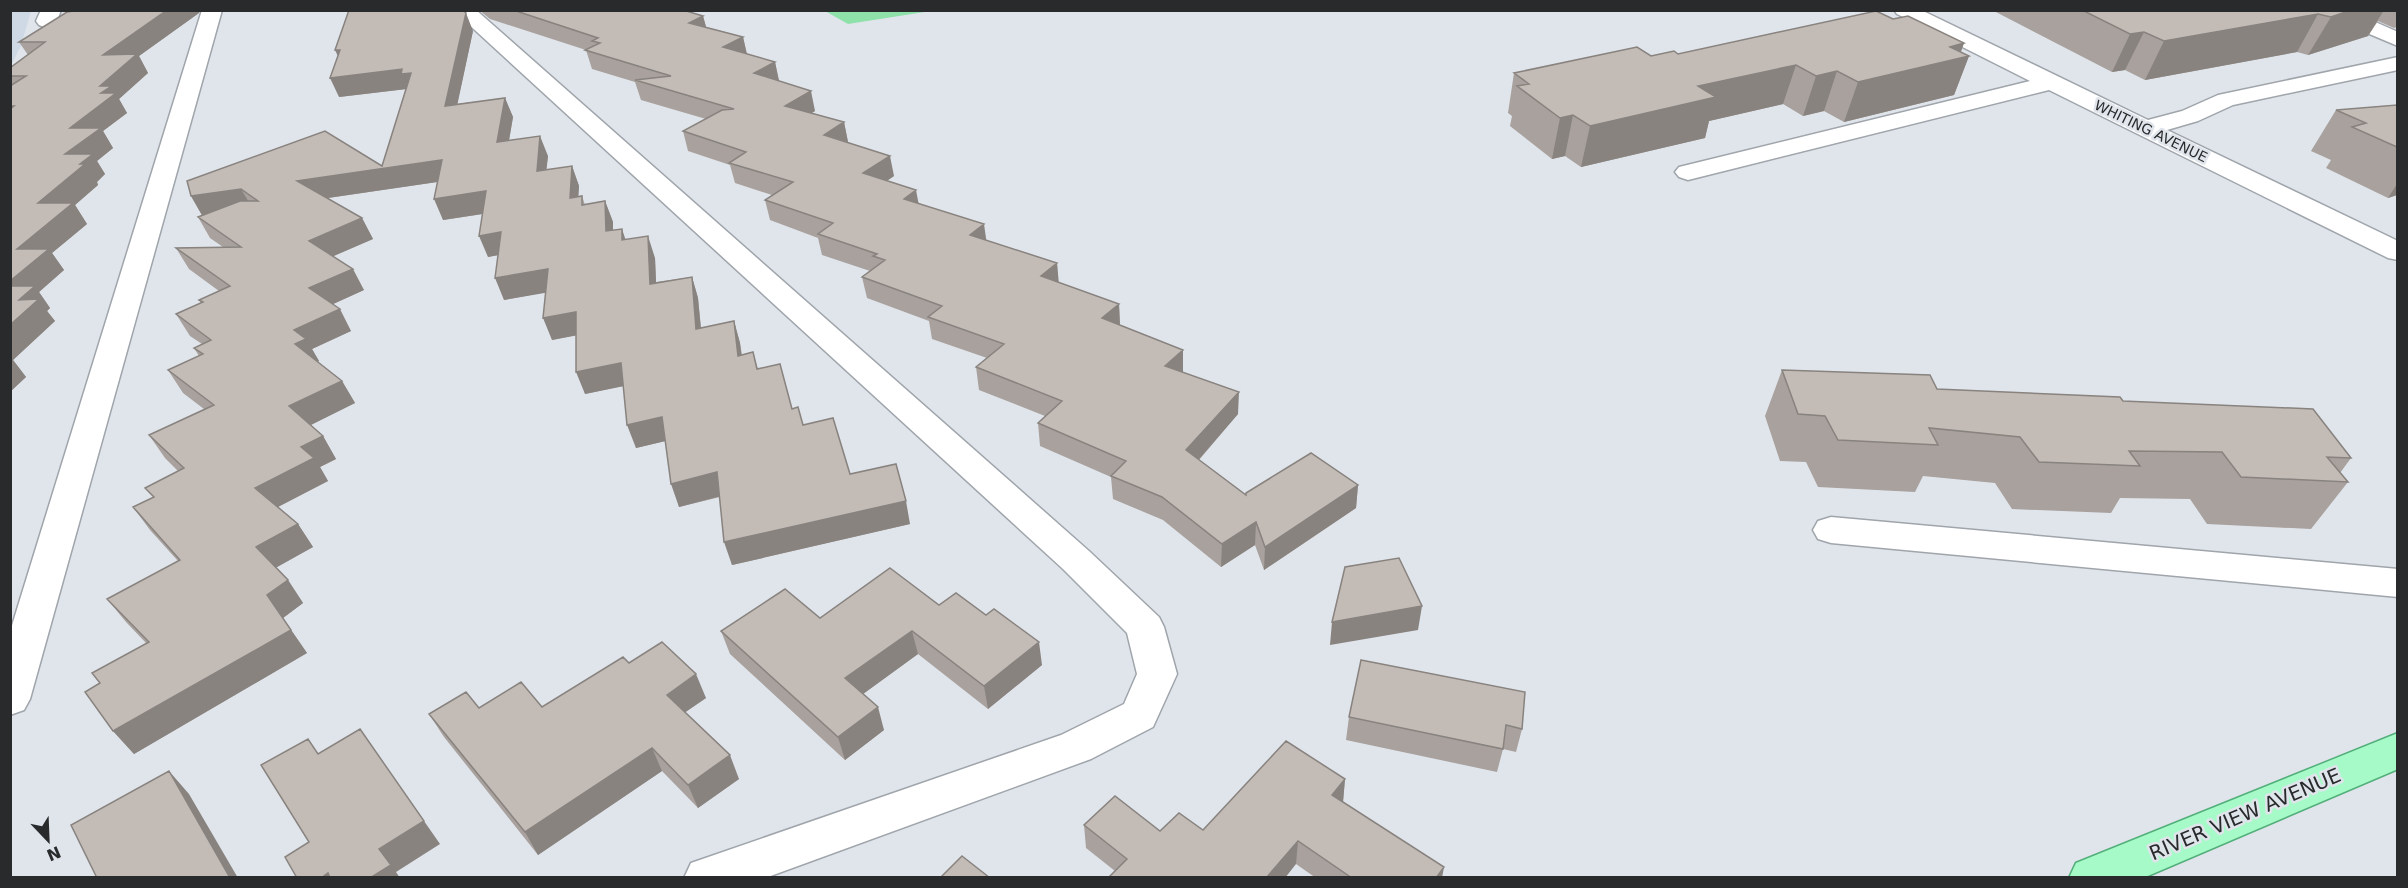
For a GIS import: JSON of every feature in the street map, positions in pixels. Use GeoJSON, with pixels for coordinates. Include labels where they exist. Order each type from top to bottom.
{"type":"FeatureCollection","features":[{"type":"Feature","properties":{"kind":"main road","name":"RIVER VIEW AVENUE"},"geometry":{"type":"LineString","coordinates":[[2092,878],[2397,750]]}},
{"type":"Feature","properties":{"kind":"street"},"geometry":{"type":"LineString","coordinates":[[51,10],[46,21],[54,25],[182,10]]}},
{"type":"Feature","properties":{"kind":"street"},"geometry":{"type":"LineString","coordinates":[[10,699],[212,10]]}},
{"type":"Feature","properties":{"kind":"street"},"geometry":{"type":"LineString","coordinates":[[463,10],[1076,560],[1145,627],[1157,674],[1139,715],[1076,747],[707,878]]}},
{"type":"Feature","properties":{"kind":"street","name":"WHITING AVENUE"},"geometry":{"type":"LineString","coordinates":[[1904,10],[2397,252]]}},
{"type":"Feature","properties":{"kind":"street"},"geometry":{"type":"LineString","coordinates":[[2329,10],[2397,40]]}},
{"type":"Feature","properties":{"kind":"street"},"geometry":{"type":"LineString","coordinates":[[2147,129],[2190,116],[2226,100],[2397,63]]}},
{"type":"Feature","properties":{"kind":"street"},"geometry":{"type":"LineString","coordinates":[[1688,172],[2052,82]]}},
{"type":"Feature","properties":{"kind":"street"},"geometry":{"type":"LineString","coordinates":[[1831,530],[2397,583]]}},
{"type":"Feature","properties":{"kind":"shaded area"},"geometry":{"type":"Polygon","coordinates":[[[11,11],[31,11],[21,46],[11,65],[11,11]]]}},
{"type":"Feature","properties":{"kind":"green space"},"geometry":{"type":"Polygon","coordinates":[[[825,11],[931,11],[848,24],[825,11]]]}},
{"type":"Feature","properties":{"kind":"building"},"geometry":{"type":"Polygon","coordinates":[[[167,10],[103,55],[137,54],[100,86],[112,86],[101,93],[116,93],[70,128],[101,128],[65,154],[93,154],[80,164],[85,164],[38,203],[73,203],[17,249],[49,249],[10,281],[10,109],[14,106],[10,106],[10,86],[26,76],[10,76],[10,68],[45,42],[19,42],[67,12],[167,10]]]}},
{"type":"Feature","properties":{"kind":"building"},"geometry":{"type":"Polygon","coordinates":[[[349,10],[463,10],[466,13],[445,106],[505,98],[497,142],[540,136],[537,171],[572,166],[570,198],[582,196],[582,205],[605,201],[606,231],[622,229],[622,240],[648,236],[650,284],[692,277],[696,329],[734,321],[738,356],[753,352],[757,369],[780,364],[792,409],[798,407],[803,425],[833,418],[850,474],[896,464],[906,501],[724,542],[717,472],[671,484],[662,417],[627,425],[621,363],[576,372],[576,312],[543,318],[548,269],[495,278],[501,232],[479,236],[486,191],[434,199],[442,160],[297,181],[362,218],[309,241],[353,269],[309,288],[340,309],[294,330],[306,339],[295,344],[342,381],[289,406],[323,436],[301,447],[314,458],[255,488],[298,524],[256,547],[288,580],[267,595],[291,630],[113,731],[85,692],[100,683],[92,673],[149,642],[107,599],[180,560],[133,507],[154,497],[145,488],[184,468],[149,435],[214,405],[168,370],[203,354],[194,348],[211,340],[176,314],[203,302],[199,300],[230,286],[176,248],[241,247],[198,217],[240,201],[258,201],[241,189],[191,196],[187,181],[325,131],[382,166],[411,73],[401,74],[402,69],[330,78],[340,50],[335,50],[349,10]]]}},
{"type":"Feature","properties":{"kind":"building"},"geometry":{"type":"Polygon","coordinates":[[[513,10],[683,10],[703,16],[689,23],[743,37],[723,47],[775,62],[754,73],[811,91],[785,106],[844,122],[824,135],[890,156],[863,173],[916,190],[904,199],[984,224],[970,235],[1057,263],[1041,276],[1119,304],[1102,318],[1183,350],[1165,366],[1239,392],[1186,450],[1246,495],[1311,453],[1358,485],[1265,547],[1256,522],[1222,544],[1162,497],[1111,476],[1126,461],[1038,423],[1062,401],[976,367],[1004,344],[928,317],[942,306],[862,277],[885,260],[873,256],[877,254],[818,234],[833,223],[765,200],[793,182],[729,163],[746,152],[683,131],[722,110],[734,109],[635,80],[671,76],[585,50],[600,43],[592,41],[598,38],[513,10]]]}},
{"type":"Feature","properties":{"kind":"building"},"geometry":{"type":"Polygon","coordinates":[[[2082,10],[2351,10],[2331,17],[2318,14],[2164,41],[2144,32],[2130,34],[2082,10]]]}},
{"type":"Feature","properties":{"kind":"building"},"geometry":{"type":"Polygon","coordinates":[[[1876,11],[1893,19],[1908,16],[1964,43],[1950,47],[1969,56],[1858,82],[1837,71],[1816,76],[1796,65],[1698,86],[1716,97],[1590,126],[1573,115],[1560,118],[1517,86],[1529,84],[1514,73],[1637,47],[1651,56],[1674,51],[1678,54],[1876,11]]]}},
{"type":"Feature","properties":{"kind":"building"},"geometry":{"type":"Polygon","coordinates":[[[2397,105],[2397,147],[2352,127],[2366,123],[2336,110],[2397,105]]]}},
{"type":"Feature","properties":{"kind":"building"},"geometry":{"type":"Polygon","coordinates":[[[10,286],[35,286],[19,300],[39,299],[10,325],[10,286]]]}},
{"type":"Feature","properties":{"kind":"building"},"geometry":{"type":"Polygon","coordinates":[[[1782,370],[1930,375],[1937,389],[2120,397],[2123,401],[2313,409],[2351,458],[2327,457],[2348,482],[2241,477],[2222,452],[2129,451],[2140,466],[2039,462],[2020,437],[1929,428],[1938,445],[1838,440],[1825,416],[1798,414],[1782,370]]]}},
{"type":"Feature","properties":{"kind":"building"},"geometry":{"type":"Polygon","coordinates":[[[1399,558],[1422,606],[1332,622],[1345,567],[1399,558]]]}},
{"type":"Feature","properties":{"kind":"building"},"geometry":{"type":"Polygon","coordinates":[[[890,568],[939,605],[956,593],[986,615],[994,609],[1039,642],[984,686],[912,631],[845,678],[878,707],[838,737],[721,631],[785,589],[820,618],[890,568]]]}},
{"type":"Feature","properties":{"kind":"building"},"geometry":{"type":"Polygon","coordinates":[[[662,642],[696,674],[667,695],[730,755],[688,785],[652,748],[525,832],[429,714],[466,692],[479,708],[521,682],[542,707],[623,657],[629,663],[662,642]]]}},
{"type":"Feature","properties":{"kind":"building"},"geometry":{"type":"Polygon","coordinates":[[[1361,660],[1525,692],[1522,729],[1506,725],[1503,749],[1349,717],[1361,660]]]}},
{"type":"Feature","properties":{"kind":"building"},"geometry":{"type":"Polygon","coordinates":[[[360,729],[424,821],[379,849],[391,865],[370,878],[330,878],[328,873],[321,878],[297,878],[285,857],[309,842],[261,765],[308,739],[318,754],[360,729]]]}},
{"type":"Feature","properties":{"kind":"building"},"geometry":{"type":"Polygon","coordinates":[[[1286,741],[1345,779],[1332,795],[1444,867],[1436,878],[1352,878],[1298,841],[1266,878],[1108,878],[1127,859],[1084,825],[1115,796],[1160,831],[1179,813],[1203,830],[1286,741]]]}},
{"type":"Feature","properties":{"kind":"building"},"geometry":{"type":"Polygon","coordinates":[[[169,771],[230,878],[97,878],[71,825],[169,771]]]}},
{"type":"Feature","properties":{"kind":"building"},"geometry":{"type":"Polygon","coordinates":[[[962,856],[990,878],[940,878],[962,856]]]}}]}
